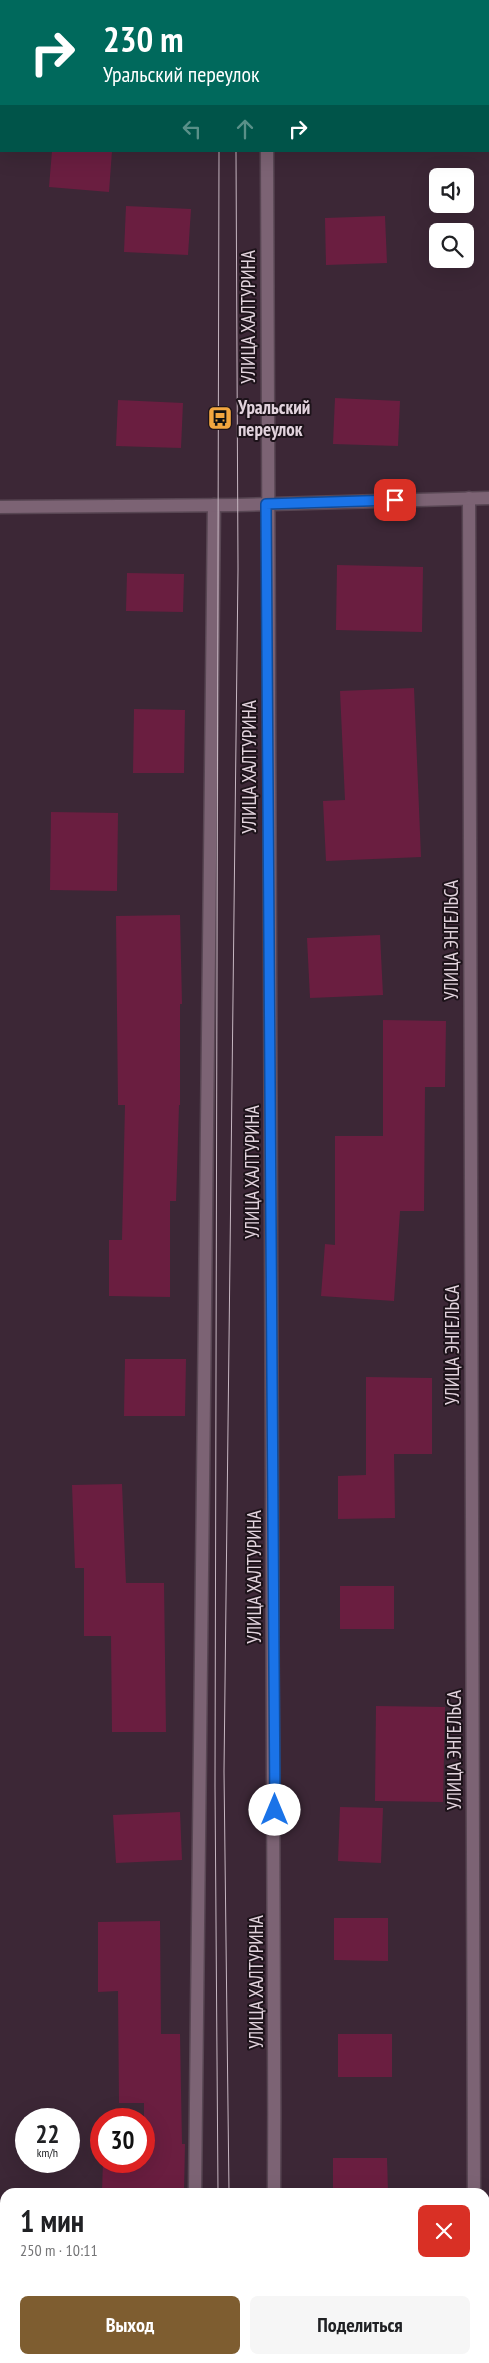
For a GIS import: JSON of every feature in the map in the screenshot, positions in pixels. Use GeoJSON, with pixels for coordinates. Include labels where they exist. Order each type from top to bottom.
{"type":"FeatureCollection","features":[{"type":"Feature","properties":{"kind":"street","name":"УЛИЦА ХАЛТУРИНА"},"geometry":{"type":"LineString","coordinates":[[267,152],[266,504],[275,1879],[274,2188]]}},
{"type":"Feature","properties":{"kind":"street","name":"УЛИЦА ЭНГЕЛЬСА"},"geometry":{"type":"LineString","coordinates":[[469,498],[474,2188]]}},
{"type":"Feature","properties":{"kind":"street"},"geometry":{"type":"LineString","coordinates":[[0,506],[214,505],[489,498]]}},
{"type":"Feature","properties":{"kind":"street"},"geometry":{"type":"LineString","coordinates":[[195,2188],[214,505]]}},
{"type":"Feature","properties":{"kind":"building"},"geometry":{"type":"Polygon","coordinates":[[[52,152],[112,152],[109,192],[49,187],[52,152]]]}},
{"type":"Feature","properties":{"kind":"building"},"geometry":{"type":"Polygon","coordinates":[[[126,206],[191,209],[188,255],[124,252],[126,206]]]}},
{"type":"Feature","properties":{"kind":"building"},"geometry":{"type":"Polygon","coordinates":[[[385,216],[387,263],[326,265],[325,218],[385,216]]]}},
{"type":"Feature","properties":{"kind":"building"},"geometry":{"type":"Polygon","coordinates":[[[335,398],[400,401],[398,446],[333,444],[335,398]]]}},
{"type":"Feature","properties":{"kind":"building"},"geometry":{"type":"Polygon","coordinates":[[[118,400],[183,403],[181,448],[116,446],[118,400]]]}},
{"type":"Feature","properties":{"kind":"building"},"geometry":{"type":"Polygon","coordinates":[[[337,565],[423,567],[422,632],[336,630],[337,565]]]}},
{"type":"Feature","properties":{"kind":"building"},"geometry":{"type":"Polygon","coordinates":[[[127,573],[184,574],[183,612],[126,611],[127,573]]]}},
{"type":"Feature","properties":{"kind":"building"},"geometry":{"type":"Polygon","coordinates":[[[414,688],[421,857],[326,861],[323,801],[345,800],[340,691],[414,688]]]}},
{"type":"Feature","properties":{"kind":"building"},"geometry":{"type":"Polygon","coordinates":[[[134,709],[185,710],[184,773],[133,773],[134,709]]]}},
{"type":"Feature","properties":{"kind":"building"},"geometry":{"type":"Polygon","coordinates":[[[51,812],[118,813],[117,891],[50,890],[51,812]]]}},
{"type":"Feature","properties":{"kind":"building"},"geometry":{"type":"Polygon","coordinates":[[[180,915],[182,1004],[180,1004],[180,1105],[176,1201],[170,1201],[170,1297],[109,1296],[109,1240],[122,1240],[125,1105],[118,1105],[116,916],[180,915]]]}},
{"type":"Feature","properties":{"kind":"building"},"geometry":{"type":"Polygon","coordinates":[[[380,935],[383,995],[310,998],[307,938],[380,935]]]}},
{"type":"Feature","properties":{"kind":"building"},"geometry":{"type":"Polygon","coordinates":[[[383,1020],[446,1021],[445,1087],[425,1087],[424,1211],[400,1211],[394,1301],[321,1296],[325,1244],[335,1245],[335,1136],[383,1136],[383,1020]]]}},
{"type":"Feature","properties":{"kind":"building"},"geometry":{"type":"Polygon","coordinates":[[[125,1359],[186,1359],[185,1416],[124,1416],[125,1359]]]}},
{"type":"Feature","properties":{"kind":"building"},"geometry":{"type":"Polygon","coordinates":[[[366,1377],[432,1378],[432,1454],[394,1454],[395,1518],[338,1519],[338,1476],[366,1475],[366,1377]]]}},
{"type":"Feature","properties":{"kind":"building"},"geometry":{"type":"Polygon","coordinates":[[[122,1484],[126,1583],[164,1583],[166,1732],[112,1732],[111,1636],[84,1636],[84,1568],[75,1568],[72,1485],[122,1484]]]}},
{"type":"Feature","properties":{"kind":"building"},"geometry":{"type":"Polygon","coordinates":[[[340,1586],[394,1586],[394,1629],[340,1629],[340,1586]]]}},
{"type":"Feature","properties":{"kind":"building"},"geometry":{"type":"Polygon","coordinates":[[[376,1706],[445,1707],[443,1802],[375,1801],[376,1706]]]}},
{"type":"Feature","properties":{"kind":"building"},"geometry":{"type":"Polygon","coordinates":[[[340,1807],[383,1808],[381,1863],[338,1861],[340,1807]]]}},
{"type":"Feature","properties":{"kind":"building"},"geometry":{"type":"Polygon","coordinates":[[[180,1812],[182,1860],[116,1863],[113,1815],[180,1812]]]}},
{"type":"Feature","properties":{"kind":"building"},"geometry":{"type":"Polygon","coordinates":[[[334,1918],[388,1918],[388,1961],[334,1960],[334,1918]]]}},
{"type":"Feature","properties":{"kind":"building"},"geometry":{"type":"Polygon","coordinates":[[[160,1921],[161,2034],[180,2034],[182,2144],[185,2144],[184,2188],[102,2188],[103,2173],[155,2173],[155,2108],[144,2108],[144,2103],[119,2103],[118,1991],[98,1992],[98,1922],[160,1921]]]}},
{"type":"Feature","properties":{"kind":"building"},"geometry":{"type":"Polygon","coordinates":[[[338,2034],[392,2034],[392,2077],[338,2077],[338,2034]]]}},
{"type":"Feature","properties":{"kind":"building"},"geometry":{"type":"Polygon","coordinates":[[[333,2158],[387,2158],[388,2188],[333,2188],[333,2158]]]}},
{"type":"Feature","properties":{"kind":"tram line"},"geometry":{"type":"LineString","coordinates":[[218,2188],[215,1786],[219,152]]}},
{"type":"Feature","properties":{"kind":"tram line"},"geometry":{"type":"LineString","coordinates":[[229,2188],[224,1771],[238,569],[236,152]]}},
{"type":"Feature","properties":{"kind":"place","name":"Уральский переулок"},"geometry":{"type":"Point","coordinates":[220,418]}},
{"type":"Feature","properties":{"kind":"route"},"geometry":{"type":"LineString","coordinates":[[275,1810],[266,504],[395,500]]}}]}
